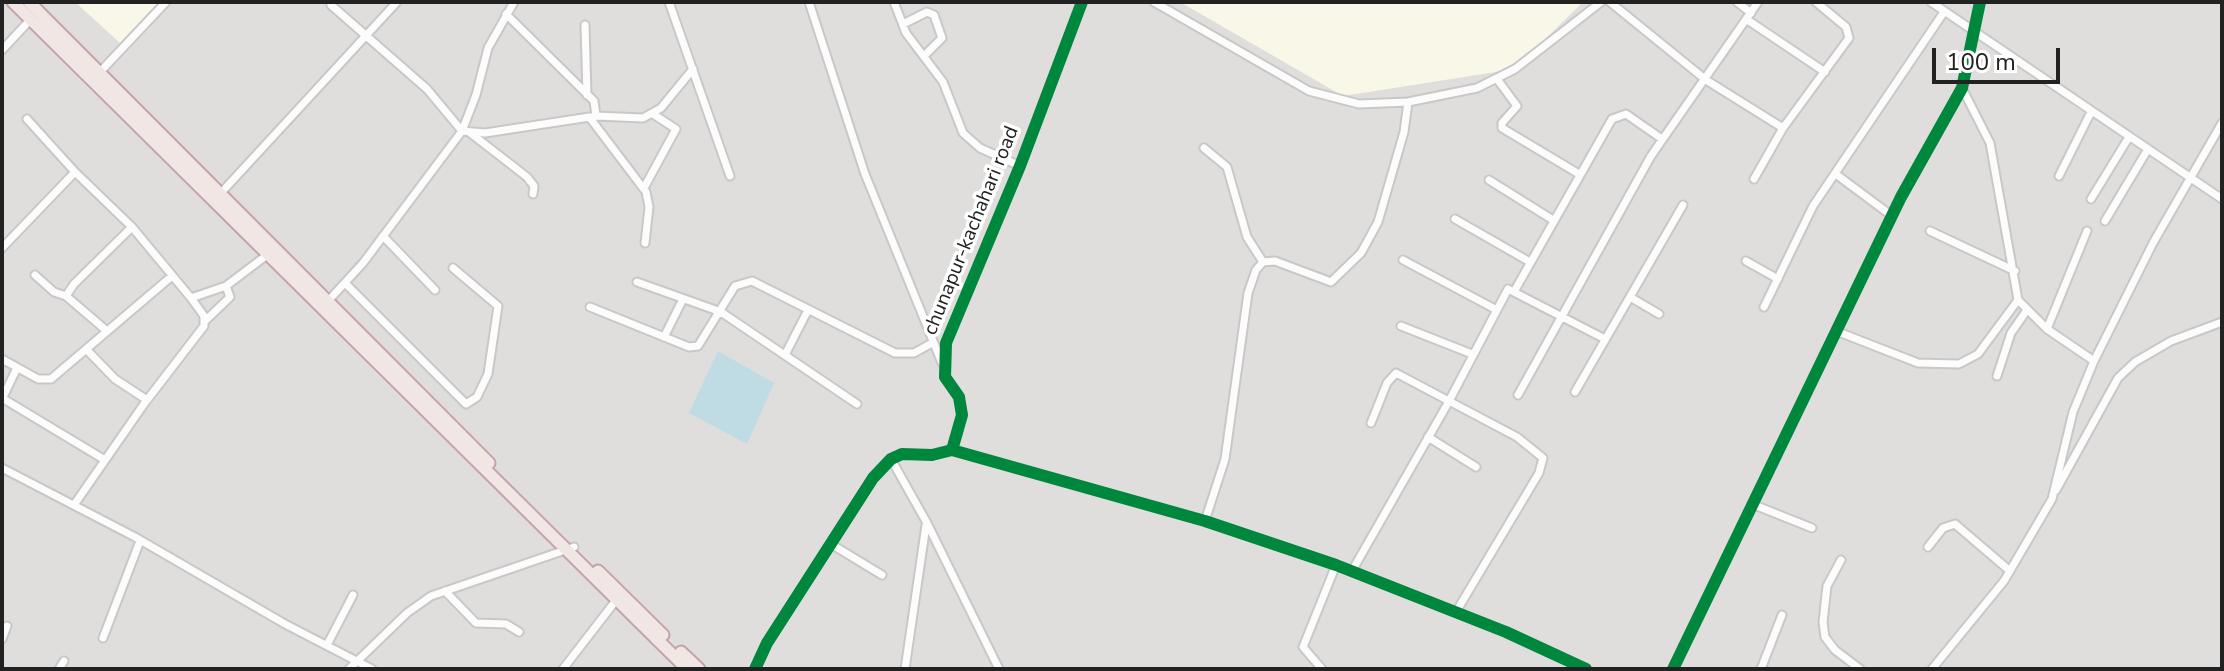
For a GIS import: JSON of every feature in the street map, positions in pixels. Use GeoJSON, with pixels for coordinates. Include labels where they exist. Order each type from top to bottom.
{"type":"FeatureCollection","features":[{"type":"Feature","properties":{"kind":"highway"},"geometry":{"type":"LineString","coordinates":[[13,2],[32,11],[687,669]]}},
{"type":"Feature","properties":{"kind":"highway"},"geometry":{"type":"LineString","coordinates":[[96,76],[220,194],[272,252],[329,300],[570,549]]}},
{"type":"Feature","properties":{"kind":"highway"},"geometry":{"type":"LineString","coordinates":[[618,597],[699,669]]}},
{"type":"Feature","properties":{"kind":"street"},"geometry":{"type":"LineString","coordinates":[[96,76],[166,2]]}},
{"type":"Feature","properties":{"kind":"street"},"geometry":{"type":"LineString","coordinates":[[220,194],[397,2]]}},
{"type":"Feature","properties":{"kind":"street"},"geometry":{"type":"LineString","coordinates":[[329,300],[346,284],[466,131],[488,48],[514,2]]}},
{"type":"Feature","properties":{"kind":"street"},"geometry":{"type":"LineString","coordinates":[[669,2],[730,176]]}},
{"type":"Feature","properties":{"kind":"street"},"geometry":{"type":"LineString","coordinates":[[809,2],[865,174],[943,364]]}},
{"type":"Feature","properties":{"kind":"street"},"geometry":{"type":"LineString","coordinates":[[894,2],[903,24],[943,82],[958,123],[970,141],[1020,166]]}},
{"type":"Feature","properties":{"kind":"street","name":"chunapur-kachahari road"},"geometry":{"type":"LineString","coordinates":[[952,450],[962,415],[959,397],[945,377],[946,343],[1020,166],[1082,2]]}},
{"type":"Feature","properties":{"kind":"street"},"geometry":{"type":"LineString","coordinates":[[1154,2],[1209,37],[1309,91],[1359,104],[1408,102],[1477,88],[1533,56],[1601,2]]}},
{"type":"Feature","properties":{"kind":"street"},"geometry":{"type":"LineString","coordinates":[[1610,2],[1704,78],[1783,128]]}},
{"type":"Feature","properties":{"kind":"street"},"geometry":{"type":"LineString","coordinates":[[1737,2],[1748,16],[1825,72]]}},
{"type":"Feature","properties":{"kind":"street"},"geometry":{"type":"LineString","coordinates":[[1518,395],[1662,139],[1758,2]]}},
{"type":"Feature","properties":{"kind":"street"},"geometry":{"type":"LineString","coordinates":[[1754,179],[1783,128],[1850,34],[1816,2]]}},
{"type":"Feature","properties":{"kind":"street"},"geometry":{"type":"LineString","coordinates":[[1931,2],[2222,199]]}},
{"type":"Feature","properties":{"kind":"street"},"geometry":{"type":"LineString","coordinates":[[1673,669],[1892,216],[1962,88],[1980,2]]}},
{"type":"Feature","properties":{"kind":"street"},"geometry":{"type":"LineString","coordinates":[[331,5],[427,89],[466,131],[527,177],[534,186],[533,194]]}},
{"type":"Feature","properties":{"kind":"street"},"geometry":{"type":"LineString","coordinates":[[2,50],[32,11]]}},
{"type":"Feature","properties":{"kind":"street"},"geometry":{"type":"LineString","coordinates":[[903,24],[927,12],[934,15],[942,38],[925,55]]}},
{"type":"Feature","properties":{"kind":"street"},"geometry":{"type":"LineString","coordinates":[[1764,307],[1813,206],[1837,175],[1944,12]]}},
{"type":"Feature","properties":{"kind":"street"},"geometry":{"type":"LineString","coordinates":[[506,14],[596,105],[593,117],[644,188],[649,207],[645,243]]}},
{"type":"Feature","properties":{"kind":"street"},"geometry":{"type":"LineString","coordinates":[[585,25],[587,95]]}},
{"type":"Feature","properties":{"kind":"street"},"geometry":{"type":"LineString","coordinates":[[466,131],[485,133],[593,117],[643,118],[653,114],[693,69]]}},
{"type":"Feature","properties":{"kind":"street"},"geometry":{"type":"LineString","coordinates":[[1497,79],[1517,106],[1502,123],[1502,128],[1579,174]]}},
{"type":"Feature","properties":{"kind":"street"},"geometry":{"type":"LineString","coordinates":[[1962,88],[1990,143],[2018,300],[2047,329],[2094,361]]}},
{"type":"Feature","properties":{"kind":"street"},"geometry":{"type":"LineString","coordinates":[[1205,521],[1225,459],[1248,293],[1256,270],[1263,262],[1275,261],[1331,282],[1361,253],[1378,222],[1404,132],[1408,102]]}},
{"type":"Feature","properties":{"kind":"street"},"geometry":{"type":"LineString","coordinates":[[2059,176],[2091,112]]}},
{"type":"Feature","properties":{"kind":"street"},"geometry":{"type":"LineString","coordinates":[[644,188],[676,129],[653,114]]}},
{"type":"Feature","properties":{"kind":"street"},"geometry":{"type":"LineString","coordinates":[[1515,290],[1612,119],[1619,114],[1635,118],[1662,139]]}},
{"type":"Feature","properties":{"kind":"street"},"geometry":{"type":"LineString","coordinates":[[27,119],[75,172],[132,227],[191,298],[205,321]]}},
{"type":"Feature","properties":{"kind":"street"},"geometry":{"type":"LineString","coordinates":[[2052,499],[2073,412],[2094,361],[2153,243],[2222,123]]}},
{"type":"Feature","properties":{"kind":"street"},"geometry":{"type":"LineString","coordinates":[[2091,199],[2129,137]]}},
{"type":"Feature","properties":{"kind":"street"},"geometry":{"type":"LineString","coordinates":[[1204,148],[1227,167],[1247,237],[1263,262]]}},
{"type":"Feature","properties":{"kind":"street"},"geometry":{"type":"LineString","coordinates":[[2105,221],[2148,149]]}},
{"type":"Feature","properties":{"kind":"street"},"geometry":{"type":"LineString","coordinates":[[2,248],[75,172]]}},
{"type":"Feature","properties":{"kind":"street"},"geometry":{"type":"LineString","coordinates":[[1837,175],[1892,216]]}},
{"type":"Feature","properties":{"kind":"street"},"geometry":{"type":"LineString","coordinates":[[1489,180],[1553,220]]}},
{"type":"Feature","properties":{"kind":"street"},"geometry":{"type":"LineString","coordinates":[[1575,392],[1683,205]]}},
{"type":"Feature","properties":{"kind":"street"},"geometry":{"type":"LineString","coordinates":[[1455,219],[1530,262]]}},
{"type":"Feature","properties":{"kind":"street"},"geometry":{"type":"LineString","coordinates":[[66,296],[74,284],[132,227]]}},
{"type":"Feature","properties":{"kind":"street"},"geometry":{"type":"LineString","coordinates":[[1930,231],[2015,271]]}},
{"type":"Feature","properties":{"kind":"street"},"geometry":{"type":"LineString","coordinates":[[2047,329],[2087,231]]}},
{"type":"Feature","properties":{"kind":"street"},"geometry":{"type":"LineString","coordinates":[[383,236],[435,290]]}},
{"type":"Feature","properties":{"kind":"street"},"geometry":{"type":"LineString","coordinates":[[191,298],[226,286],[272,252]]}},
{"type":"Feature","properties":{"kind":"street"},"geometry":{"type":"LineString","coordinates":[[1403,260],[1495,309]]}},
{"type":"Feature","properties":{"kind":"street"},"geometry":{"type":"LineString","coordinates":[[1746,261],[1778,279]]}},
{"type":"Feature","properties":{"kind":"street"},"geometry":{"type":"LineString","coordinates":[[346,284],[466,404],[477,397],[488,374],[498,306],[453,268]]}},
{"type":"Feature","properties":{"kind":"street"},"geometry":{"type":"LineString","coordinates":[[35,275],[54,292],[66,296],[107,331]]}},
{"type":"Feature","properties":{"kind":"street"},"geometry":{"type":"LineString","coordinates":[[2,359],[45,381],[172,276]]}},
{"type":"Feature","properties":{"kind":"street"},"geometry":{"type":"LineString","coordinates":[[590,307],[689,347],[698,346],[735,286],[743,281],[752,281],[895,353],[914,353],[932,343]]}},
{"type":"Feature","properties":{"kind":"street"},"geometry":{"type":"LineString","coordinates":[[637,282],[721,312],[857,404]]}},
{"type":"Feature","properties":{"kind":"street"},"geometry":{"type":"LineString","coordinates":[[74,505],[205,321],[230,297],[226,286]]}},
{"type":"Feature","properties":{"kind":"street"},"geometry":{"type":"LineString","coordinates":[[1352,571],[1448,403],[1508,289],[1605,339]]}},
{"type":"Feature","properties":{"kind":"street"},"geometry":{"type":"LineString","coordinates":[[1630,297],[1659,314]]}},
{"type":"Feature","properties":{"kind":"street"},"geometry":{"type":"LineString","coordinates":[[664,337],[683,299]]}},
{"type":"Feature","properties":{"kind":"street"},"geometry":{"type":"LineString","coordinates":[[1836,331],[1918,363],[1959,364],[1978,354],[2018,300]]}},
{"type":"Feature","properties":{"kind":"street"},"geometry":{"type":"LineString","coordinates":[[785,355],[808,310]]}},
{"type":"Feature","properties":{"kind":"street"},"geometry":{"type":"LineString","coordinates":[[1997,376],[2011,333],[2027,310]]}},
{"type":"Feature","properties":{"kind":"street"},"geometry":{"type":"LineString","coordinates":[[1936,668],[2010,571],[2118,378],[2135,362],[2171,341],[2222,322]]}},
{"type":"Feature","properties":{"kind":"street"},"geometry":{"type":"LineString","coordinates":[[1401,326],[1472,354]]}},
{"type":"Feature","properties":{"kind":"street"},"geometry":{"type":"LineString","coordinates":[[86,349],[115,379],[147,400]]}},
{"type":"Feature","properties":{"kind":"street"},"geometry":{"type":"LineString","coordinates":[[17,368],[2,398],[105,460]]}},
{"type":"Feature","properties":{"kind":"street"},"geometry":{"type":"LineString","coordinates":[[1371,423],[1387,383],[1396,373],[1517,437],[1543,458],[1539,473],[1456,612]]}},
{"type":"Feature","properties":{"kind":"street"},"geometry":{"type":"LineString","coordinates":[[1428,437],[1476,467]]}},
{"type":"Feature","properties":{"kind":"street"},"geometry":{"type":"LineString","coordinates":[[755,669],[873,478],[891,459],[902,454],[932,455],[952,450],[1205,521],[1336,565],[1456,612],[1586,669]]}},
{"type":"Feature","properties":{"kind":"street"},"geometry":{"type":"LineString","coordinates":[[891,459],[927,523],[999,669]]}},
{"type":"Feature","properties":{"kind":"street"},"geometry":{"type":"LineString","coordinates":[[2,468],[372,669]]}},
{"type":"Feature","properties":{"kind":"street"},"geometry":{"type":"LineString","coordinates":[[1752,504],[1812,528]]}},
{"type":"Feature","properties":{"kind":"street"},"geometry":{"type":"LineString","coordinates":[[905,669],[927,523]]}},
{"type":"Feature","properties":{"kind":"street"},"geometry":{"type":"LineString","coordinates":[[1928,547],[1943,528],[1955,524],[2010,571]]}},
{"type":"Feature","properties":{"kind":"street"},"geometry":{"type":"LineString","coordinates":[[103,638],[140,541]]}},
{"type":"Feature","properties":{"kind":"street"},"geometry":{"type":"LineString","coordinates":[[831,544],[882,575]]}},
{"type":"Feature","properties":{"kind":"street"},"geometry":{"type":"LineString","coordinates":[[349,669],[419,603],[445,591],[570,549]]}},
{"type":"Feature","properties":{"kind":"street"},"geometry":{"type":"LineString","coordinates":[[1841,560],[1827,586],[1823,622],[1825,637],[1835,650],[1860,669]]}},
{"type":"Feature","properties":{"kind":"street"},"geometry":{"type":"LineString","coordinates":[[1322,669],[1303,647],[1336,565]]}},
{"type":"Feature","properties":{"kind":"street"},"geometry":{"type":"LineString","coordinates":[[445,591],[476,623],[506,624],[519,632]]}},
{"type":"Feature","properties":{"kind":"street"},"geometry":{"type":"LineString","coordinates":[[327,645],[353,595]]}},
{"type":"Feature","properties":{"kind":"street"},"geometry":{"type":"LineString","coordinates":[[563,669],[618,597]]}},
{"type":"Feature","properties":{"kind":"street"},"geometry":{"type":"LineString","coordinates":[[1761,669],[1782,615]]}},
{"type":"Feature","properties":{"kind":"street"},"geometry":{"type":"LineString","coordinates":[[2,639],[7,626]]}},
{"type":"Feature","properties":{"kind":"street"},"geometry":{"type":"LineString","coordinates":[[59,669],[64,661]]}},
{"type":"Feature","properties":{"kind":"shaded area"},"geometry":{"type":"Polygon","coordinates":[[[2,2],[2222,2],[2222,669],[2,669],[2,2]]]}},
{"type":"Feature","properties":{"kind":"shaded area"},"geometry":{"type":"Polygon","coordinates":[[[75,2],[160,2],[120,43],[75,2]]]}},
{"type":"Feature","properties":{"kind":"shaded area"},"geometry":{"type":"Polygon","coordinates":[[[1180,2],[1583,2],[1515,69],[1343,96],[1180,2]]]}},
{"type":"Feature","properties":{"kind":"water"},"geometry":{"type":"Polygon","coordinates":[[[718,351],[774,383],[747,444],[689,413],[718,351]]]}},
{"type":"Feature","properties":{"kind":"cycle path"},"geometry":{"type":"LineString","coordinates":[[755,669],[767,643],[873,478],[891,459],[902,454],[932,455],[952,450],[962,415],[959,397],[945,377],[946,343],[1020,166],[1082,2]]}},
{"type":"Feature","properties":{"kind":"cycle path"},"geometry":{"type":"LineString","coordinates":[[1673,669],[1901,197],[1962,88],[1980,2]]}},
{"type":"Feature","properties":{"kind":"cycle path"},"geometry":{"type":"LineString","coordinates":[[952,450],[1205,521],[1336,565],[1506,632],[1586,669]]}}]}
